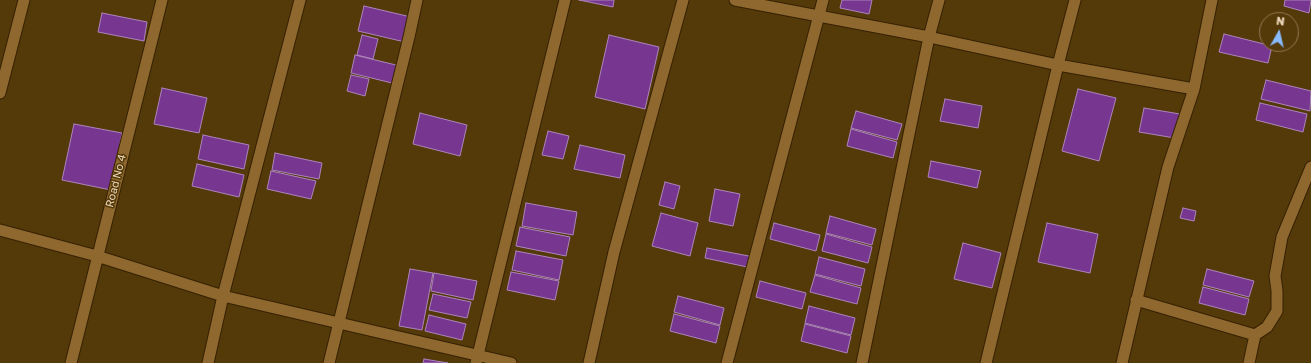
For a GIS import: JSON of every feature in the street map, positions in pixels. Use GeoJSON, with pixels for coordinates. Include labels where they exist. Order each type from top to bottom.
{"type":"FeatureCollection","features":[{"type":"Feature","properties":{"kind":"street"},"geometry":{"type":"LineString","coordinates":[[0,93],[24,0]]}},
{"type":"Feature","properties":{"kind":"street","name":"Road No 4"},"geometry":{"type":"LineString","coordinates":[[71,363],[162,0]]}},
{"type":"Feature","properties":{"kind":"street"},"geometry":{"type":"LineString","coordinates":[[208,363],[223,296],[300,0]]}},
{"type":"Feature","properties":{"kind":"street"},"geometry":{"type":"LineString","coordinates":[[329,363],[417,0]]}},
{"type":"Feature","properties":{"kind":"street"},"geometry":{"type":"LineString","coordinates":[[477,359],[566,0]]}},
{"type":"Feature","properties":{"kind":"street"},"geometry":{"type":"LineString","coordinates":[[589,363],[614,252],[683,0]]}},
{"type":"Feature","properties":{"kind":"street"},"geometry":{"type":"LineString","coordinates":[[735,0],[929,37],[1058,64],[1194,89]]}},
{"type":"Feature","properties":{"kind":"street"},"geometry":{"type":"LineString","coordinates":[[727,363],[822,0]]}},
{"type":"Feature","properties":{"kind":"street"},"geometry":{"type":"LineString","coordinates":[[862,363],[929,37],[939,0]]}},
{"type":"Feature","properties":{"kind":"street"},"geometry":{"type":"LineString","coordinates":[[986,363],[1058,64],[1075,0]]}},
{"type":"Feature","properties":{"kind":"street"},"geometry":{"type":"LineString","coordinates":[[1122,363],[1168,168],[1194,89],[1212,0]]}},
{"type":"Feature","properties":{"kind":"street"},"geometry":{"type":"LineString","coordinates":[[1249,363],[1255,335],[1267,327],[1277,311],[1275,276],[1282,236],[1311,167]]}},
{"type":"Feature","properties":{"kind":"street"},"geometry":{"type":"LineString","coordinates":[[0,230],[97,256],[223,296],[339,322],[477,359],[512,363]]}},
{"type":"Feature","properties":{"kind":"street"},"geometry":{"type":"LineString","coordinates":[[1136,300],[1255,335]]}},
{"type":"Feature","properties":{"kind":"building"},"geometry":{"type":"Polygon","coordinates":[[[579,0],[614,0],[613,7],[579,0]]]}},
{"type":"Feature","properties":{"kind":"building"},"geometry":{"type":"Polygon","coordinates":[[[842,0],[872,0],[869,14],[840,8],[842,0]]]}},
{"type":"Feature","properties":{"kind":"building"},"geometry":{"type":"Polygon","coordinates":[[[1285,0],[1311,0],[1309,13],[1284,6],[1285,0]]]}},
{"type":"Feature","properties":{"kind":"building"},"geometry":{"type":"Polygon","coordinates":[[[364,6],[411,17],[405,42],[358,31],[364,6]]]}},
{"type":"Feature","properties":{"kind":"building"},"geometry":{"type":"Polygon","coordinates":[[[102,13],[147,22],[144,41],[98,32],[102,13]]]}},
{"type":"Feature","properties":{"kind":"building"},"geometry":{"type":"Polygon","coordinates":[[[1224,34],[1259,43],[1259,52],[1271,52],[1268,63],[1219,52],[1224,34]]]}},
{"type":"Feature","properties":{"kind":"building"},"geometry":{"type":"Polygon","coordinates":[[[362,35],[378,39],[373,59],[357,55],[362,35]]]}},
{"type":"Feature","properties":{"kind":"building"},"geometry":{"type":"Polygon","coordinates":[[[609,35],[659,47],[645,109],[595,97],[609,35]]]}},
{"type":"Feature","properties":{"kind":"building"},"geometry":{"type":"Polygon","coordinates":[[[355,55],[400,66],[396,84],[351,73],[355,55]]]}},
{"type":"Feature","properties":{"kind":"building"},"geometry":{"type":"Polygon","coordinates":[[[351,75],[369,79],[365,96],[347,91],[351,75]]]}},
{"type":"Feature","properties":{"kind":"building"},"geometry":{"type":"Polygon","coordinates":[[[1266,80],[1311,91],[1310,111],[1261,99],[1266,80]]]}},
{"type":"Feature","properties":{"kind":"building"},"geometry":{"type":"Polygon","coordinates":[[[162,88],[207,98],[199,133],[154,124],[162,88]]]}},
{"type":"Feature","properties":{"kind":"building"},"geometry":{"type":"Polygon","coordinates":[[[1078,89],[1116,98],[1099,161],[1062,151],[1078,89]]]}},
{"type":"Feature","properties":{"kind":"building"},"geometry":{"type":"Polygon","coordinates":[[[945,99],[982,106],[978,128],[940,121],[945,99]]]}},
{"type":"Feature","properties":{"kind":"building"},"geometry":{"type":"Polygon","coordinates":[[[1260,103],[1307,114],[1303,132],[1256,120],[1260,103]]]}},
{"type":"Feature","properties":{"kind":"building"},"geometry":{"type":"Polygon","coordinates":[[[1144,108],[1180,114],[1175,138],[1139,132],[1144,108]]]}},
{"type":"Feature","properties":{"kind":"building"},"geometry":{"type":"Polygon","coordinates":[[[856,111],[902,124],[897,140],[851,128],[856,111]]]}},
{"type":"Feature","properties":{"kind":"building"},"geometry":{"type":"Polygon","coordinates":[[[420,113],[467,125],[460,156],[413,144],[420,113]]]}},
{"type":"Feature","properties":{"kind":"building"},"geometry":{"type":"Polygon","coordinates":[[[74,124],[122,133],[111,190],[62,180],[74,124]]]}},
{"type":"Feature","properties":{"kind":"building"},"geometry":{"type":"Polygon","coordinates":[[[851,129],[897,142],[893,158],[847,146],[851,129]]]}},
{"type":"Feature","properties":{"kind":"building"},"geometry":{"type":"Polygon","coordinates":[[[548,131],[569,136],[563,159],[542,155],[548,131]]]}},
{"type":"Feature","properties":{"kind":"building"},"geometry":{"type":"Polygon","coordinates":[[[203,135],[249,145],[244,169],[198,159],[203,135]]]}},
{"type":"Feature","properties":{"kind":"building"},"geometry":{"type":"Polygon","coordinates":[[[580,145],[625,155],[620,178],[574,169],[580,145]]]}},
{"type":"Feature","properties":{"kind":"building"},"geometry":{"type":"Polygon","coordinates":[[[275,153],[322,163],[319,179],[272,170],[275,153]]]}},
{"type":"Feature","properties":{"kind":"building"},"geometry":{"type":"Polygon","coordinates":[[[931,161],[981,171],[977,188],[928,177],[931,161]]]}},
{"type":"Feature","properties":{"kind":"building"},"geometry":{"type":"Polygon","coordinates":[[[197,164],[244,175],[239,197],[192,186],[197,164]]]}},
{"type":"Feature","properties":{"kind":"building"},"geometry":{"type":"Polygon","coordinates":[[[271,171],[316,181],[311,199],[267,189],[271,171]]]}},
{"type":"Feature","properties":{"kind":"building"},"geometry":{"type":"Polygon","coordinates":[[[665,182],[680,186],[674,209],[659,205],[665,182]]]}},
{"type":"Feature","properties":{"kind":"building"},"geometry":{"type":"Polygon","coordinates":[[[715,189],[740,194],[733,226],[709,221],[715,189]]]}},
{"type":"Feature","properties":{"kind":"building"},"geometry":{"type":"Polygon","coordinates":[[[526,203],[577,212],[573,235],[522,226],[526,203]]]}},
{"type":"Feature","properties":{"kind":"building"},"geometry":{"type":"Polygon","coordinates":[[[1183,208],[1196,211],[1194,221],[1180,218],[1183,208]]]}},
{"type":"Feature","properties":{"kind":"building"},"geometry":{"type":"Polygon","coordinates":[[[661,213],[698,223],[690,256],[652,246],[661,213]]]}},
{"type":"Feature","properties":{"kind":"building"},"geometry":{"type":"Polygon","coordinates":[[[830,216],[876,229],[872,245],[826,233],[830,216]]]}},
{"type":"Feature","properties":{"kind":"building"},"geometry":{"type":"Polygon","coordinates":[[[774,223],[820,235],[816,251],[770,239],[774,223]]]}},
{"type":"Feature","properties":{"kind":"building"},"geometry":{"type":"Polygon","coordinates":[[[1047,223],[1098,234],[1090,273],[1038,262],[1047,223]]]}},
{"type":"Feature","properties":{"kind":"building"},"geometry":{"type":"Polygon","coordinates":[[[520,227],[570,237],[566,256],[516,246],[520,227]]]}},
{"type":"Feature","properties":{"kind":"building"},"geometry":{"type":"Polygon","coordinates":[[[826,234],[872,247],[868,263],[822,251],[826,234]]]}},
{"type":"Feature","properties":{"kind":"building"},"geometry":{"type":"Polygon","coordinates":[[[963,243],[1001,253],[992,288],[954,279],[963,243]]]}},
{"type":"Feature","properties":{"kind":"building"},"geometry":{"type":"Polygon","coordinates":[[[707,248],[754,257],[752,268],[705,258],[707,248]]]}},
{"type":"Feature","properties":{"kind":"building"},"geometry":{"type":"Polygon","coordinates":[[[516,251],[563,260],[559,280],[512,270],[516,251]]]}},
{"type":"Feature","properties":{"kind":"building"},"geometry":{"type":"Polygon","coordinates":[[[819,257],[865,269],[861,286],[815,274],[819,257]]]}},
{"type":"Feature","properties":{"kind":"building"},"geometry":{"type":"Polygon","coordinates":[[[410,269],[433,273],[422,330],[399,326],[410,269]]]}},
{"type":"Feature","properties":{"kind":"building"},"geometry":{"type":"Polygon","coordinates":[[[1207,269],[1254,281],[1249,297],[1203,285],[1207,269]]]}},
{"type":"Feature","properties":{"kind":"building"},"geometry":{"type":"Polygon","coordinates":[[[511,272],[559,281],[555,300],[507,290],[511,272]]]}},
{"type":"Feature","properties":{"kind":"building"},"geometry":{"type":"Polygon","coordinates":[[[434,273],[477,281],[473,300],[431,291],[434,273]]]}},
{"type":"Feature","properties":{"kind":"building"},"geometry":{"type":"Polygon","coordinates":[[[815,275],[861,288],[857,304],[810,292],[815,275]]]}},
{"type":"Feature","properties":{"kind":"building"},"geometry":{"type":"Polygon","coordinates":[[[760,281],[806,293],[802,309],[756,297],[760,281]]]}},
{"type":"Feature","properties":{"kind":"building"},"geometry":{"type":"Polygon","coordinates":[[[1203,287],[1249,299],[1245,315],[1199,303],[1203,287]]]}},
{"type":"Feature","properties":{"kind":"building"},"geometry":{"type":"Polygon","coordinates":[[[433,294],[471,302],[467,318],[429,310],[433,294]]]}},
{"type":"Feature","properties":{"kind":"building"},"geometry":{"type":"Polygon","coordinates":[[[678,296],[724,308],[720,325],[674,312],[678,296]]]}},
{"type":"Feature","properties":{"kind":"building"},"geometry":{"type":"Polygon","coordinates":[[[809,306],[855,318],[851,335],[805,323],[809,306]]]}},
{"type":"Feature","properties":{"kind":"building"},"geometry":{"type":"Polygon","coordinates":[[[674,314],[720,326],[716,343],[670,331],[674,314]]]}},
{"type":"Feature","properties":{"kind":"building"},"geometry":{"type":"Polygon","coordinates":[[[429,315],[466,324],[462,340],[425,331],[429,315]]]}},
{"type":"Feature","properties":{"kind":"building"},"geometry":{"type":"Polygon","coordinates":[[[805,324],[851,336],[847,353],[801,341],[805,324]]]}},
{"type":"Feature","properties":{"kind":"building"},"geometry":{"type":"Polygon","coordinates":[[[424,359],[448,363],[423,363],[424,359]]]}}]}
